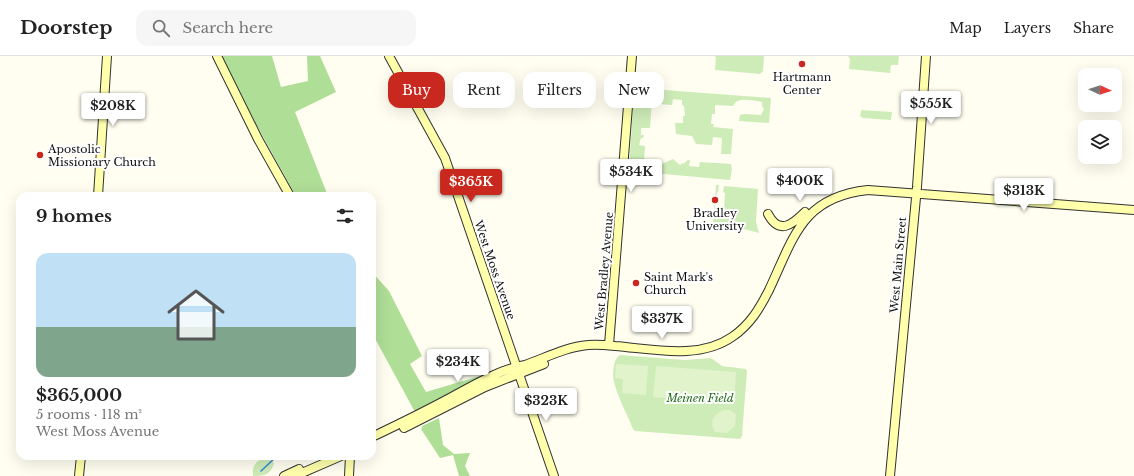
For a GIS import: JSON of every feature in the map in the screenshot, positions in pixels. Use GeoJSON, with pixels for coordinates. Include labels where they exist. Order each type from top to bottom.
{"type":"FeatureCollection","features":[{"type":"Feature","properties":{"kind":"main road"},"geometry":{"type":"LineString","coordinates":[[98,192],[107,56]]}},
{"type":"Feature","properties":{"kind":"main road"},"geometry":{"type":"LineString","coordinates":[[218,56],[258,139],[288,192]]}},
{"type":"Feature","properties":{"kind":"main road","name":"West Moss Avenue"},"geometry":{"type":"LineString","coordinates":[[389,56],[445,158],[554,476]]}},
{"type":"Feature","properties":{"kind":"main road","name":"West Bradley Avenue"},"geometry":{"type":"LineString","coordinates":[[608,345],[632,56]]}},
{"type":"Feature","properties":{"kind":"main road","name":"West Main Street"},"geometry":{"type":"LineString","coordinates":[[890,476],[916,193],[926,56]]}},
{"type":"Feature","properties":{"kind":"main road"},"geometry":{"type":"LineString","coordinates":[[376,435],[485,380],[518,371],[570,352],[580,346],[591,344],[683,351],[699,350],[717,346],[731,338],[747,325],[754,316],[803,222],[819,206],[848,193],[868,190],[1134,210]]}},
{"type":"Feature","properties":{"kind":"main road"},"geometry":{"type":"LineString","coordinates":[[768,214],[773,223],[778,226],[785,227],[797,220],[809,207],[820,200],[830,200]]}},
{"type":"Feature","properties":{"kind":"main road"},"geometry":{"type":"LineString","coordinates":[[376,440],[414,424],[518,371]]}},
{"type":"Feature","properties":{"kind":"main road"},"geometry":{"type":"LineString","coordinates":[[79,476],[81,460]]}},
{"type":"Feature","properties":{"kind":"main road"},"geometry":{"type":"LineString","coordinates":[[284,476],[321,460]]}},
{"type":"Feature","properties":{"kind":"main road"},"geometry":{"type":"LineString","coordinates":[[295,476],[331,460]]}},
{"type":"Feature","properties":{"kind":"main road"},"geometry":{"type":"LineString","coordinates":[[349,476],[350,460]]}},
{"type":"Feature","properties":{"kind":"green space"},"geometry":{"type":"Polygon","coordinates":[[[218,56],[272,56],[281,87],[308,81],[307,56],[320,56],[336,92],[295,112],[326,192],[294,192],[218,56]]]}},
{"type":"Feature","properties":{"kind":"green space"},"geometry":{"type":"Polygon","coordinates":[[[714,56],[764,56],[763,71],[760,74],[715,70],[716,57],[714,56]]]}},
{"type":"Feature","properties":{"kind":"green space"},"geometry":{"type":"Polygon","coordinates":[[[848,56],[899,56],[898,65],[891,65],[890,73],[849,69],[850,59],[848,56]]]}},
{"type":"Feature","properties":{"kind":"green space"},"geometry":{"type":"Polygon","coordinates":[[[664,90],[771,98],[769,123],[739,121],[740,115],[761,115],[764,109],[762,102],[741,100],[733,106],[715,105],[715,114],[712,114],[711,124],[714,124],[713,127],[733,129],[731,154],[721,154],[722,138],[713,137],[712,145],[696,144],[692,136],[676,134],[675,123],[683,123],[683,116],[685,116],[684,106],[682,105],[682,100],[673,99],[672,105],[664,104],[664,90]]]}},
{"type":"Feature","properties":{"kind":"green space"},"geometry":{"type":"Polygon","coordinates":[[[633,108],[651,108],[650,128],[641,128],[641,135],[644,135],[643,138],[641,138],[639,145],[645,146],[644,162],[662,164],[673,159],[680,165],[690,160],[689,166],[699,167],[700,162],[731,164],[732,170],[730,180],[631,171],[629,169],[633,108]]]}},
{"type":"Feature","properties":{"kind":"green space"},"geometry":{"type":"Polygon","coordinates":[[[862,110],[892,112],[891,120],[863,118],[860,116],[862,110]]]}},
{"type":"Feature","properties":{"kind":"green space"},"geometry":{"type":"Polygon","coordinates":[[[716,185],[719,185],[715,210],[724,211],[724,186],[758,189],[756,222],[759,233],[729,225],[713,223],[716,185]]]}},
{"type":"Feature","properties":{"kind":"green space"},"geometry":{"type":"Polygon","coordinates":[[[376,276],[389,291],[422,356],[410,364],[426,392],[483,375],[415,412],[376,340],[376,276]]]}},
{"type":"Feature","properties":{"kind":"green space","name":"Meinen Field"},"geometry":{"type":"Polygon","coordinates":[[[620,355],[685,360],[711,358],[722,366],[746,369],[742,436],[740,439],[635,431],[620,400],[613,379],[614,363],[620,355]]]}},
{"type":"Feature","properties":{"kind":"green space"},"geometry":{"type":"Polygon","coordinates":[[[616,364],[648,366],[646,395],[622,393],[623,379],[615,378],[616,364]]]}},
{"type":"Feature","properties":{"kind":"green space"},"geometry":{"type":"Polygon","coordinates":[[[656,366],[736,372],[734,404],[653,397],[656,366]]]}},
{"type":"Feature","properties":{"kind":"green space"},"geometry":{"type":"Polygon","coordinates":[[[725,410],[730,410],[736,414],[735,426],[727,433],[715,432],[712,424],[715,415],[725,410]]]}},
{"type":"Feature","properties":{"kind":"green space"},"geometry":{"type":"Polygon","coordinates":[[[439,418],[443,445],[454,454],[470,453],[465,466],[470,476],[459,476],[453,455],[440,458],[421,429],[422,426],[439,418]]]}},
{"type":"Feature","properties":{"kind":"green space"},"geometry":{"type":"Polygon","coordinates":[[[259,460],[272,460],[274,464],[271,471],[268,473],[260,476],[253,476],[253,468],[259,460]]]}},
{"type":"Feature","properties":{"kind":"waterway"},"geometry":{"type":"LineString","coordinates":[[261,471],[273,460]]}},
{"type":"Feature","properties":{"kind":"place","name":"Hartmann Center"},"geometry":{"type":"Point","coordinates":[802,64]}},
{"type":"Feature","properties":{"kind":"place","name":"Apostolic Missionary Church"},"geometry":{"type":"Point","coordinates":[40,155]}},
{"type":"Feature","properties":{"kind":"place","name":"Bradley University"},"geometry":{"type":"Point","coordinates":[715,200]}},
{"type":"Feature","properties":{"kind":"place","name":"Saint Mark's Church"},"geometry":{"type":"Point","coordinates":[636,283]}}]}
